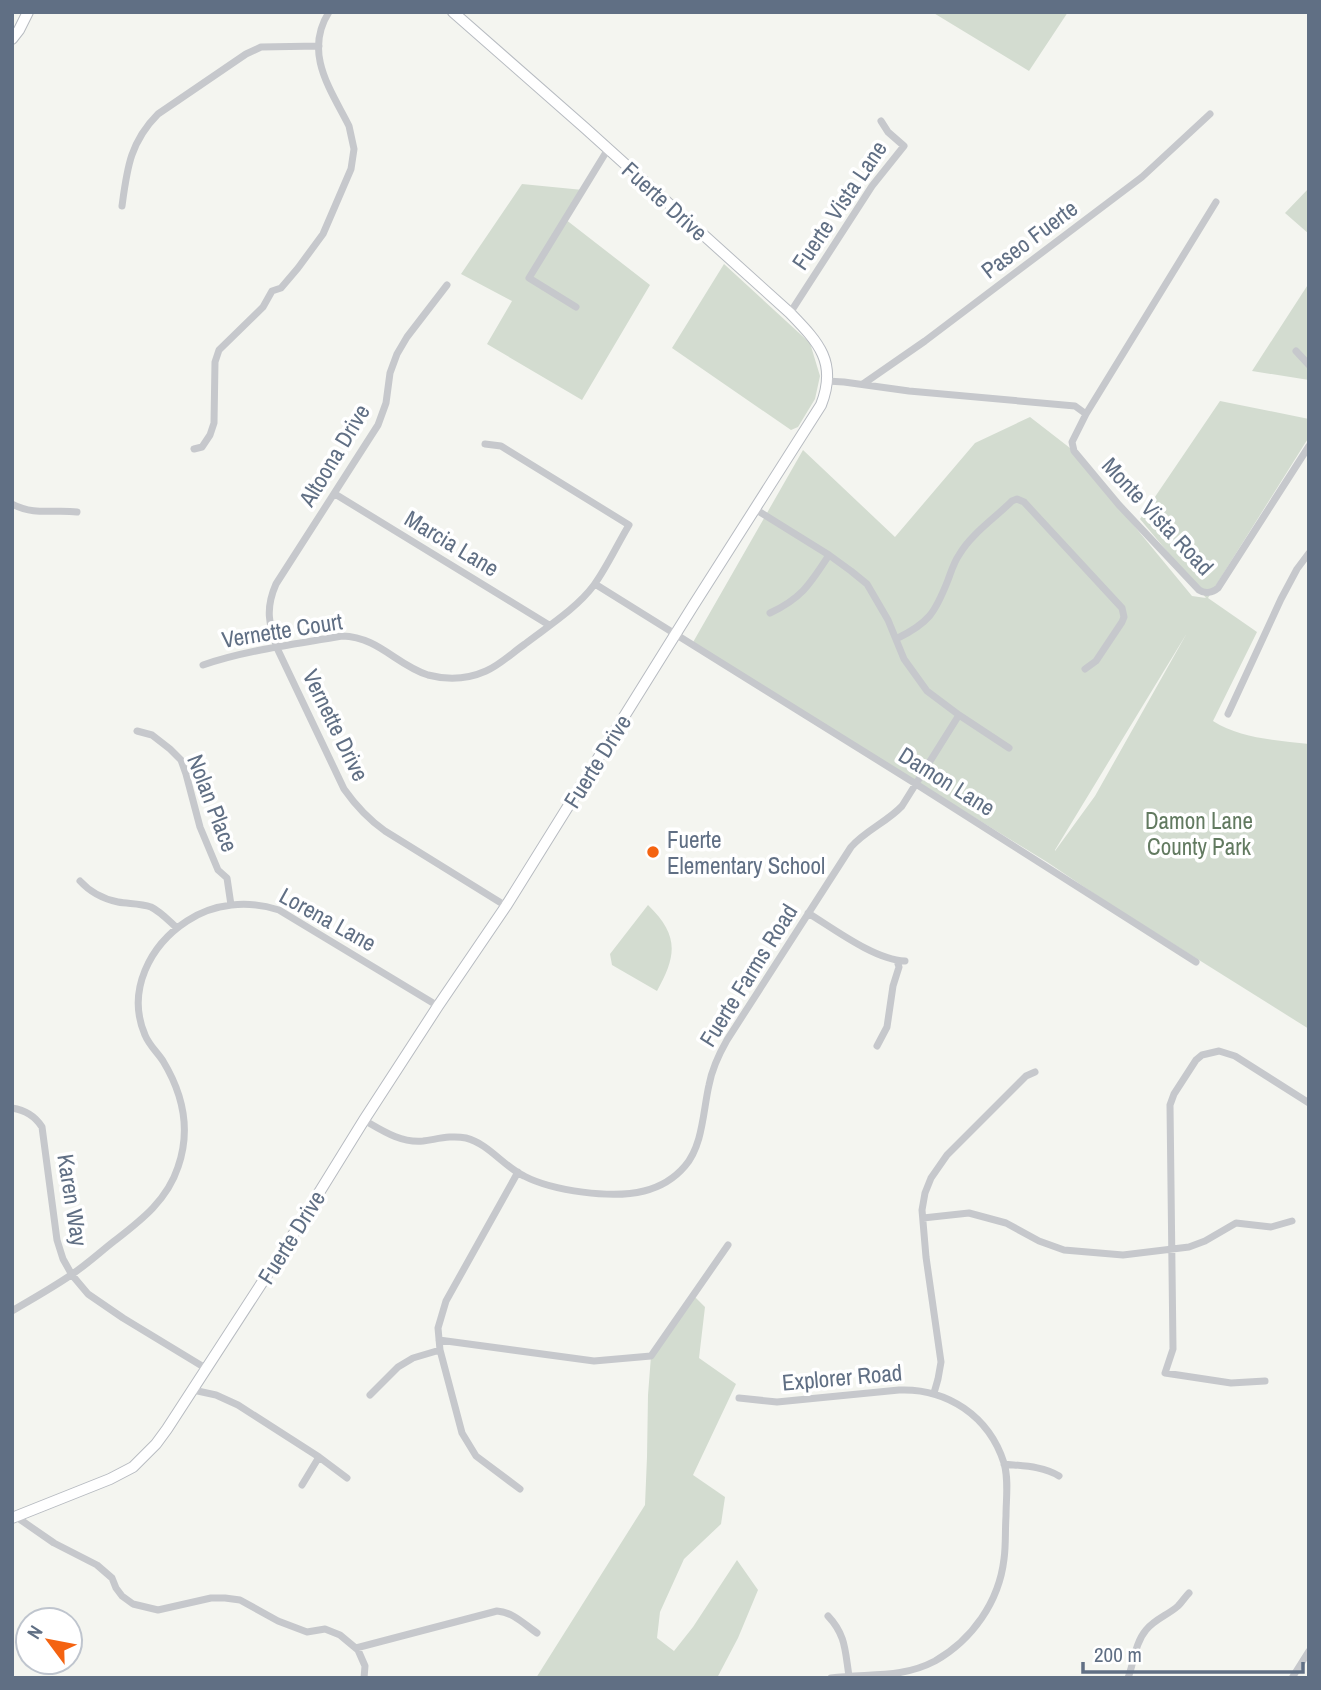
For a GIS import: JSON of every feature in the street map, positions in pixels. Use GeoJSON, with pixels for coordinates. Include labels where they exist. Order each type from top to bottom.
{"type":"FeatureCollection","features":[{"type":"Feature","properties":{"kind":"street"},"geometry":{"type":"LineString","coordinates":[[12,39],[28,12]]}},
{"type":"Feature","properties":{"kind":"street"},"geometry":{"type":"LineString","coordinates":[[194,449],[202,447],[214,422],[215,362],[219,349],[263,307],[272,291],[281,288],[298,268],[323,234],[350,176],[353,157],[351,133],[319,61],[320,32],[329,12]]}},
{"type":"Feature","properties":{"kind":"street","name":"Fuerte Drive"},"geometry":{"type":"LineString","coordinates":[[14,1517],[110,1479],[133,1467],[167,1429],[364,1120],[506,906],[821,405],[827,381],[826,365],[821,349],[812,336],[790,313],[453,12]]}},
{"type":"Feature","properties":{"kind":"street"},"geometry":{"type":"LineString","coordinates":[[122,206],[127,168],[146,127],[158,114],[246,54],[261,47],[319,46]]}},
{"type":"Feature","properties":{"kind":"street","name":"Paseo Fuerte"},"geometry":{"type":"LineString","coordinates":[[863,384],[935,334],[1142,177],[1210,114]]}},
{"type":"Feature","properties":{"kind":"street","name":"Fuerte Vista Lane"},"geometry":{"type":"LineString","coordinates":[[790,313],[872,186],[904,146],[888,132],[881,121]]}},
{"type":"Feature","properties":{"kind":"street"},"geometry":{"type":"LineString","coordinates":[[576,307],[529,278],[608,149]]}},
{"type":"Feature","properties":{"kind":"street","name":"Monte Vista Road"},"geometry":{"type":"LineString","coordinates":[[1216,202],[1086,414],[1072,442],[1074,451],[1119,505],[1199,590],[1205,593],[1218,588],[1309,446]]}},
{"type":"Feature","properties":{"kind":"street","name":"Altoona Drive"},"geometry":{"type":"LineString","coordinates":[[277,648],[269,624],[275,584],[378,425],[386,404],[390,373],[401,346],[447,285]]}},
{"type":"Feature","properties":{"kind":"street"},"geometry":{"type":"LineString","coordinates":[[1296,351],[1309,365]]}},
{"type":"Feature","properties":{"kind":"street"},"geometry":{"type":"LineString","coordinates":[[827,381],[1075,406],[1086,414]]}},
{"type":"Feature","properties":{"kind":"street","name":"Vernette Court"},"geometry":{"type":"LineString","coordinates":[[203,665],[216,660],[342,636],[378,646],[418,671],[436,677],[463,677],[494,667],[549,625],[595,584],[629,526],[501,446],[485,444]]}},
{"type":"Feature","properties":{"kind":"street","name":"Marcia Lane"},"geometry":{"type":"LineString","coordinates":[[335,494],[549,625]]}},
{"type":"Feature","properties":{"kind":"street"},"geometry":{"type":"LineString","coordinates":[[896,639],[926,621],[939,601],[958,555],[1012,500],[1017,499],[1024,502],[1122,608],[1122,622],[1096,661],[1085,669]]}},
{"type":"Feature","properties":{"kind":"street"},"geometry":{"type":"LineString","coordinates":[[12,504],[45,513],[65,510],[77,512]]}},
{"type":"Feature","properties":{"kind":"street"},"geometry":{"type":"LineString","coordinates":[[755,509],[829,555],[867,584],[888,620],[905,659],[927,691],[1009,748]]}},
{"type":"Feature","properties":{"kind":"street"},"geometry":{"type":"LineString","coordinates":[[1228,714],[1281,599],[1309,553]]}},
{"type":"Feature","properties":{"kind":"street"},"geometry":{"type":"LineString","coordinates":[[770,613],[787,605],[806,589],[829,555]]}},
{"type":"Feature","properties":{"kind":"street"},"geometry":{"type":"LineString","coordinates":[[595,584],[676,633]]}},
{"type":"Feature","properties":{"kind":"street","name":"Damon Lane"},"geometry":{"type":"LineString","coordinates":[[676,633],[1196,962]]}},
{"type":"Feature","properties":{"kind":"street","name":"Vernette Drive"},"geometry":{"type":"LineString","coordinates":[[277,648],[344,789],[356,805],[385,831],[506,906]]}},
{"type":"Feature","properties":{"kind":"street","name":"Fuerte Farms Road"},"geometry":{"type":"LineString","coordinates":[[364,1120],[394,1136],[410,1140],[452,1137],[472,1140],[518,1172],[558,1188],[608,1193],[645,1191],[667,1182],[679,1173],[692,1156],[709,1083],[722,1049],[851,847],[897,811],[958,715]]}},
{"type":"Feature","properties":{"kind":"street","name":"Nolan Place"},"geometry":{"type":"LineString","coordinates":[[137,731],[152,735],[181,760],[200,827],[218,870],[227,878],[231,905]]}},
{"type":"Feature","properties":{"kind":"street"},"geometry":{"type":"LineString","coordinates":[[80,881],[89,891],[107,899],[152,907],[177,928]]}},
{"type":"Feature","properties":{"kind":"street","name":"Lorena Lane"},"geometry":{"type":"LineString","coordinates":[[12,1311],[72,1275],[142,1220],[155,1207],[172,1181],[179,1164],[185,1132],[182,1105],[172,1078],[145,1034],[138,1001],[140,984],[148,964],[159,945],[177,928],[202,912],[231,905],[263,905],[286,913],[438,1006]]}},
{"type":"Feature","properties":{"kind":"street"},"geometry":{"type":"LineString","coordinates":[[808,913],[862,946],[901,961],[893,986],[887,1027],[877,1046]]}},
{"type":"Feature","properties":{"kind":"street"},"geometry":{"type":"LineString","coordinates":[[1265,1381],[1231,1383],[1165,1373],[1173,1349],[1170,1105],[1196,1060],[1214,1051],[1230,1053],[1309,1103]]}},
{"type":"Feature","properties":{"kind":"street"},"geometry":{"type":"LineString","coordinates":[[934,1393],[941,1362],[923,1218],[923,1202],[928,1185],[941,1163],[997,1103],[1026,1076],[1035,1072]]}},
{"type":"Feature","properties":{"kind":"street","name":"Karen Way"},"geometry":{"type":"LineString","coordinates":[[12,1108],[29,1113],[43,1127],[57,1240],[72,1275],[88,1294],[207,1368]]}},
{"type":"Feature","properties":{"kind":"street"},"geometry":{"type":"LineString","coordinates":[[518,1172],[446,1301],[438,1328],[440,1350],[462,1433],[476,1456],[520,1489]]}},
{"type":"Feature","properties":{"kind":"street"},"geometry":{"type":"LineString","coordinates":[[923,1218],[969,1213],[987,1216],[1064,1250],[1123,1255],[1172,1249],[1205,1241],[1236,1223],[1271,1227],[1292,1221]]}},
{"type":"Feature","properties":{"kind":"street"},"geometry":{"type":"LineString","coordinates":[[439,1340],[594,1361],[652,1356],[728,1245]]}},
{"type":"Feature","properties":{"kind":"street"},"geometry":{"type":"LineString","coordinates":[[370,1395],[398,1367],[413,1358],[440,1350]]}},
{"type":"Feature","properties":{"kind":"street"},"geometry":{"type":"LineString","coordinates":[[193,1390],[216,1395],[238,1405],[319,1457],[346,1478]]}},
{"type":"Feature","properties":{"kind":"street","name":"Explorer Road"},"geometry":{"type":"LineString","coordinates":[[739,1398],[776,1402],[899,1390],[934,1393],[957,1403],[974,1415],[993,1439],[1004,1464],[1007,1480],[1005,1549],[995,1593],[984,1614],[962,1641],[943,1656],[921,1667],[893,1675],[849,1675],[831,1678]]}},
{"type":"Feature","properties":{"kind":"street"},"geometry":{"type":"LineString","coordinates":[[302,1485],[319,1457]]}},
{"type":"Feature","properties":{"kind":"street"},"geometry":{"type":"LineString","coordinates":[[1004,1464],[1041,1468],[1059,1476]]}},
{"type":"Feature","properties":{"kind":"street"},"geometry":{"type":"LineString","coordinates":[[14,1517],[54,1543],[97,1565],[112,1578],[122,1596],[133,1604],[158,1610],[211,1598],[240,1600],[278,1621],[307,1632],[325,1629],[340,1635],[358,1650],[365,1666],[364,1678]]}},
{"type":"Feature","properties":{"kind":"street"},"geometry":{"type":"LineString","coordinates":[[1128,1678],[1137,1647],[1146,1630],[1177,1607],[1189,1593]]}},
{"type":"Feature","properties":{"kind":"street"},"geometry":{"type":"LineString","coordinates":[[356,1648],[497,1611],[513,1615],[537,1633]]}},
{"type":"Feature","properties":{"kind":"street"},"geometry":{"type":"LineString","coordinates":[[828,1616],[842,1635],[849,1675]]}},
{"type":"Feature","properties":{"kind":"street"},"geometry":{"type":"LineString","coordinates":[[1292,1678],[1309,1651]]}},
{"type":"Feature","properties":{"kind":"street"},"geometry":{"type":"LineString","coordinates":[[921,1667],[926,1678]]}},
{"type":"Feature","properties":{"kind":"green space"},"geometry":{"type":"Polygon","coordinates":[[[932,12],[1068,12],[1029,71],[932,12]]]}},
{"type":"Feature","properties":{"kind":"green space"},"geometry":{"type":"Polygon","coordinates":[[[522,184],[583,190],[565,219],[650,285],[582,400],[487,344],[512,301],[461,274],[522,184]]]}},
{"type":"Feature","properties":{"kind":"green space"},"geometry":{"type":"Polygon","coordinates":[[[1309,188],[1309,234],[1285,213],[1309,188]]]}},
{"type":"Feature","properties":{"kind":"green space"},"geometry":{"type":"Polygon","coordinates":[[[724,264],[810,343],[820,376],[815,399],[798,427],[791,430],[672,348],[724,264]]]}},
{"type":"Feature","properties":{"kind":"green space"},"geometry":{"type":"Polygon","coordinates":[[[1309,283],[1309,380],[1252,371],[1309,283]]]}},
{"type":"Feature","properties":{"kind":"green space","name":"Damon Lane County Park"},"geometry":{"type":"Polygon","coordinates":[[[1220,401],[1309,419],[1309,437],[1208,598],[1257,632],[1213,721],[1247,735],[1309,744],[1309,1029],[1047,862],[692,644],[803,450],[895,537],[975,443],[1030,417],[1070,448],[1192,596],[1206,598],[1140,519],[1220,401]],[[1187,633],[1055,851],[1095,796],[1187,633]]]}},
{"type":"Feature","properties":{"kind":"green space"},"geometry":{"type":"Polygon","coordinates":[[[648,905],[665,926],[672,946],[668,967],[657,991],[612,965],[610,954],[648,905]]]}},
{"type":"Feature","properties":{"kind":"green space"},"geometry":{"type":"Polygon","coordinates":[[[693,1295],[705,1307],[699,1358],[736,1384],[693,1475],[725,1497],[721,1524],[684,1559],[660,1612],[657,1638],[674,1651],[737,1560],[758,1590],[738,1638],[717,1678],[536,1678],[645,1505],[651,1356],[693,1295]]]}},
{"type":"Feature","properties":{"kind":"place","name":"Fuerte Elementary School"},"geometry":{"type":"Point","coordinates":[653,852]}}]}
